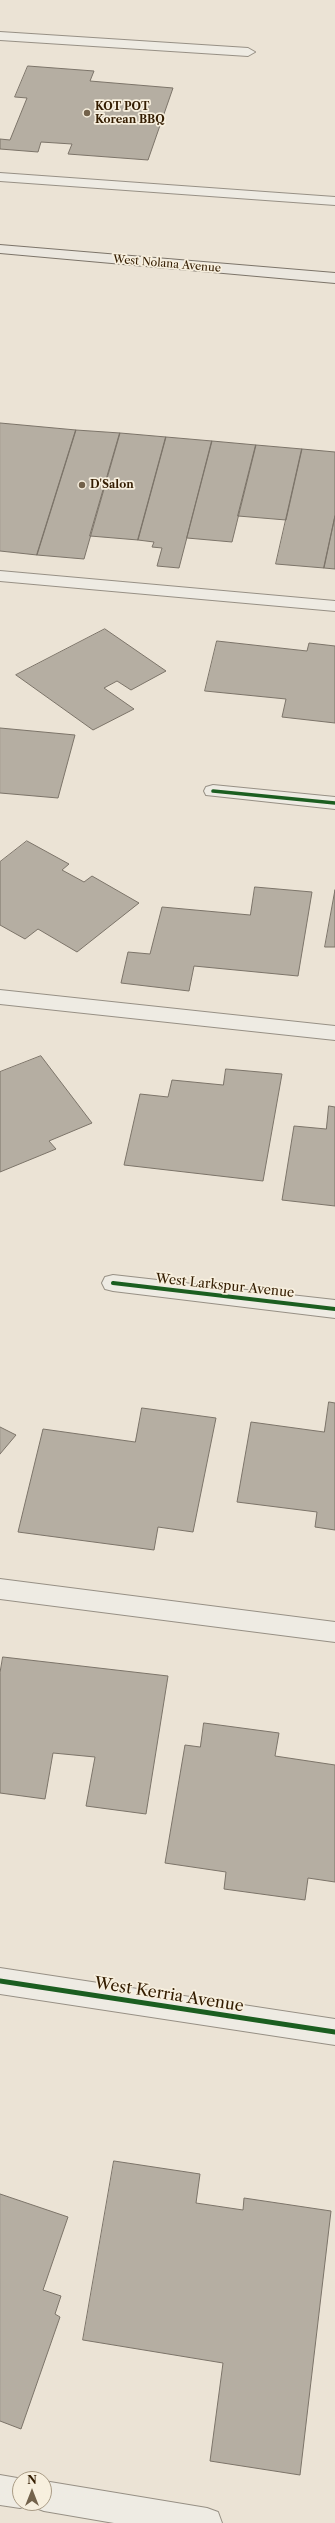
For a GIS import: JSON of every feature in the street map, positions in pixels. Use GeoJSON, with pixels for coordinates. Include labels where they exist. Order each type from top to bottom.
{"type":"FeatureCollection","features":[{"type":"Feature","properties":{"kind":"main road","name":"West Nolana Avenue"},"geometry":{"type":"LineString","coordinates":[[0,249],[335,278]]}},
{"type":"Feature","properties":{"kind":"street"},"geometry":{"type":"LineString","coordinates":[[0,36],[248,52]]}},
{"type":"Feature","properties":{"kind":"street"},"geometry":{"type":"LineString","coordinates":[[0,177],[335,201]]}},
{"type":"Feature","properties":{"kind":"street"},"geometry":{"type":"LineString","coordinates":[[0,576],[335,606]]}},
{"type":"Feature","properties":{"kind":"street"},"geometry":{"type":"LineString","coordinates":[[213,791],[335,803]]}},
{"type":"Feature","properties":{"kind":"street"},"geometry":{"type":"LineString","coordinates":[[0,997],[335,1033]]}},
{"type":"Feature","properties":{"kind":"street","name":"West Larkspur Avenue"},"geometry":{"type":"LineString","coordinates":[[113,1283],[335,1308]]}},
{"type":"Feature","properties":{"kind":"street"},"geometry":{"type":"LineString","coordinates":[[0,1589],[335,1632]]}},
{"type":"Feature","properties":{"kind":"street","name":"West Kerria Avenue"},"geometry":{"type":"LineString","coordinates":[[0,1982],[335,2032]]}},
{"type":"Feature","properties":{"kind":"street"},"geometry":{"type":"LineString","coordinates":[[0,2490],[12,2492]]}},
{"type":"Feature","properties":{"kind":"street"},"geometry":{"type":"LineString","coordinates":[[52,2497],[207,2523]]}},
{"type":"Feature","properties":{"kind":"building"},"geometry":{"type":"Polygon","coordinates":[[[28,66],[94,71],[90,81],[173,88],[148,160],[68,154],[72,144],[41,142],[38,152],[0,149],[0,139],[10,140],[27,98],[15,97],[28,66]]]}},
{"type":"Feature","properties":{"kind":"building"},"geometry":{"type":"Polygon","coordinates":[[[0,423],[76,430],[37,555],[0,551],[0,423]]]}},
{"type":"Feature","properties":{"kind":"building","name":"D'Salon"},"geometry":{"type":"Polygon","coordinates":[[[76,430],[120,433],[84,559],[37,555],[76,430]]]}},
{"type":"Feature","properties":{"kind":"building"},"geometry":{"type":"Polygon","coordinates":[[[120,433],[166,437],[138,540],[90,536],[120,433]]]}},
{"type":"Feature","properties":{"kind":"building"},"geometry":{"type":"Polygon","coordinates":[[[166,437],[212,441],[179,568],[157,566],[162,548],[152,547],[154,542],[138,540],[166,437]]]}},
{"type":"Feature","properties":{"kind":"building"},"geometry":{"type":"Polygon","coordinates":[[[212,441],[256,445],[232,542],[187,538],[212,441]]]}},
{"type":"Feature","properties":{"kind":"building"},"geometry":{"type":"Polygon","coordinates":[[[256,445],[302,449],[286,520],[238,516],[256,445]]]}},
{"type":"Feature","properties":{"kind":"building"},"geometry":{"type":"Polygon","coordinates":[[[302,449],[335,452],[335,516],[324,568],[276,564],[302,449]]]}},
{"type":"Feature","properties":{"kind":"building"},"geometry":{"type":"Polygon","coordinates":[[[335,516],[335,569],[324,568],[335,516]]]}},
{"type":"Feature","properties":{"kind":"building"},"geometry":{"type":"Polygon","coordinates":[[[105,629],[166,671],[131,690],[117,681],[104,688],[134,709],[93,730],[16,675],[105,629]]]}},
{"type":"Feature","properties":{"kind":"building"},"geometry":{"type":"Polygon","coordinates":[[[217,641],[307,651],[309,643],[335,646],[335,723],[282,717],[286,699],[205,691],[217,641]]]}},
{"type":"Feature","properties":{"kind":"building"},"geometry":{"type":"Polygon","coordinates":[[[0,728],[75,735],[58,798],[0,793],[0,728]]]}},
{"type":"Feature","properties":{"kind":"building"},"geometry":{"type":"Polygon","coordinates":[[[27,841],[69,864],[62,870],[84,882],[92,876],[139,903],[77,952],[38,929],[25,939],[0,925],[0,862],[27,841]]]}},
{"type":"Feature","properties":{"kind":"building"},"geometry":{"type":"Polygon","coordinates":[[[255,887],[312,892],[298,976],[194,966],[189,991],[121,983],[128,952],[150,954],[162,907],[250,915],[255,887]]]}},
{"type":"Feature","properties":{"kind":"building"},"geometry":{"type":"Polygon","coordinates":[[[335,890],[335,947],[325,947],[335,890]]]}},
{"type":"Feature","properties":{"kind":"building"},"geometry":{"type":"Polygon","coordinates":[[[41,1056],[92,1123],[49,1141],[56,1149],[0,1172],[0,1072],[41,1056]]]}},
{"type":"Feature","properties":{"kind":"building"},"geometry":{"type":"Polygon","coordinates":[[[226,1069],[282,1074],[263,1181],[124,1165],[140,1094],[168,1097],[172,1080],[223,1085],[226,1069]]]}},
{"type":"Feature","properties":{"kind":"building"},"geometry":{"type":"Polygon","coordinates":[[[329,1106],[335,1107],[335,1206],[282,1200],[294,1126],[326,1129],[329,1106]]]}},
{"type":"Feature","properties":{"kind":"building"},"geometry":{"type":"Polygon","coordinates":[[[329,1402],[335,1403],[335,1530],[315,1527],[317,1512],[237,1502],[251,1422],[324,1432],[329,1402]]]}},
{"type":"Feature","properties":{"kind":"building"},"geometry":{"type":"Polygon","coordinates":[[[142,1408],[216,1418],[193,1532],[158,1527],[154,1550],[18,1532],[43,1429],[135,1442],[142,1408]]]}},
{"type":"Feature","properties":{"kind":"building"},"geometry":{"type":"Polygon","coordinates":[[[0,1427],[16,1435],[0,1454],[0,1427]]]}},
{"type":"Feature","properties":{"kind":"building"},"geometry":{"type":"Polygon","coordinates":[[[3,1657],[168,1676],[146,1814],[86,1806],[95,1757],[53,1753],[45,1799],[0,1793],[0,1673],[3,1657]]]}},
{"type":"Feature","properties":{"kind":"building"},"geometry":{"type":"Polygon","coordinates":[[[204,1723],[279,1733],[275,1756],[335,1765],[335,1882],[308,1878],[305,1900],[224,1889],[226,1872],[165,1863],[185,1745],[200,1747],[204,1723]]]}},
{"type":"Feature","properties":{"kind":"building"},"geometry":{"type":"Polygon","coordinates":[[[114,2161],[200,2174],[196,2203],[243,2210],[244,2198],[331,2211],[300,2475],[210,2461],[223,2363],[83,2340],[114,2161]]]}},
{"type":"Feature","properties":{"kind":"building"},"geometry":{"type":"Polygon","coordinates":[[[0,2194],[68,2217],[43,2290],[61,2296],[55,2314],[60,2317],[21,2429],[0,2421],[0,2194]]]}},
{"type":"Feature","properties":{"kind":"cycle path"},"geometry":{"type":"LineString","coordinates":[[213,791],[335,803]]}},
{"type":"Feature","properties":{"kind":"cycle path"},"geometry":{"type":"LineString","coordinates":[[113,1283],[335,1309]]}},
{"type":"Feature","properties":{"kind":"cycle path"},"geometry":{"type":"LineString","coordinates":[[0,1981],[335,2032]]}},
{"type":"Feature","properties":{"kind":"place","name":"KOT POT Korean BBQ"},"geometry":{"type":"Point","coordinates":[87,113]}},
{"type":"Feature","properties":{"kind":"place","name":"D'Salon"},"geometry":{"type":"Point","coordinates":[82,485]}}]}
